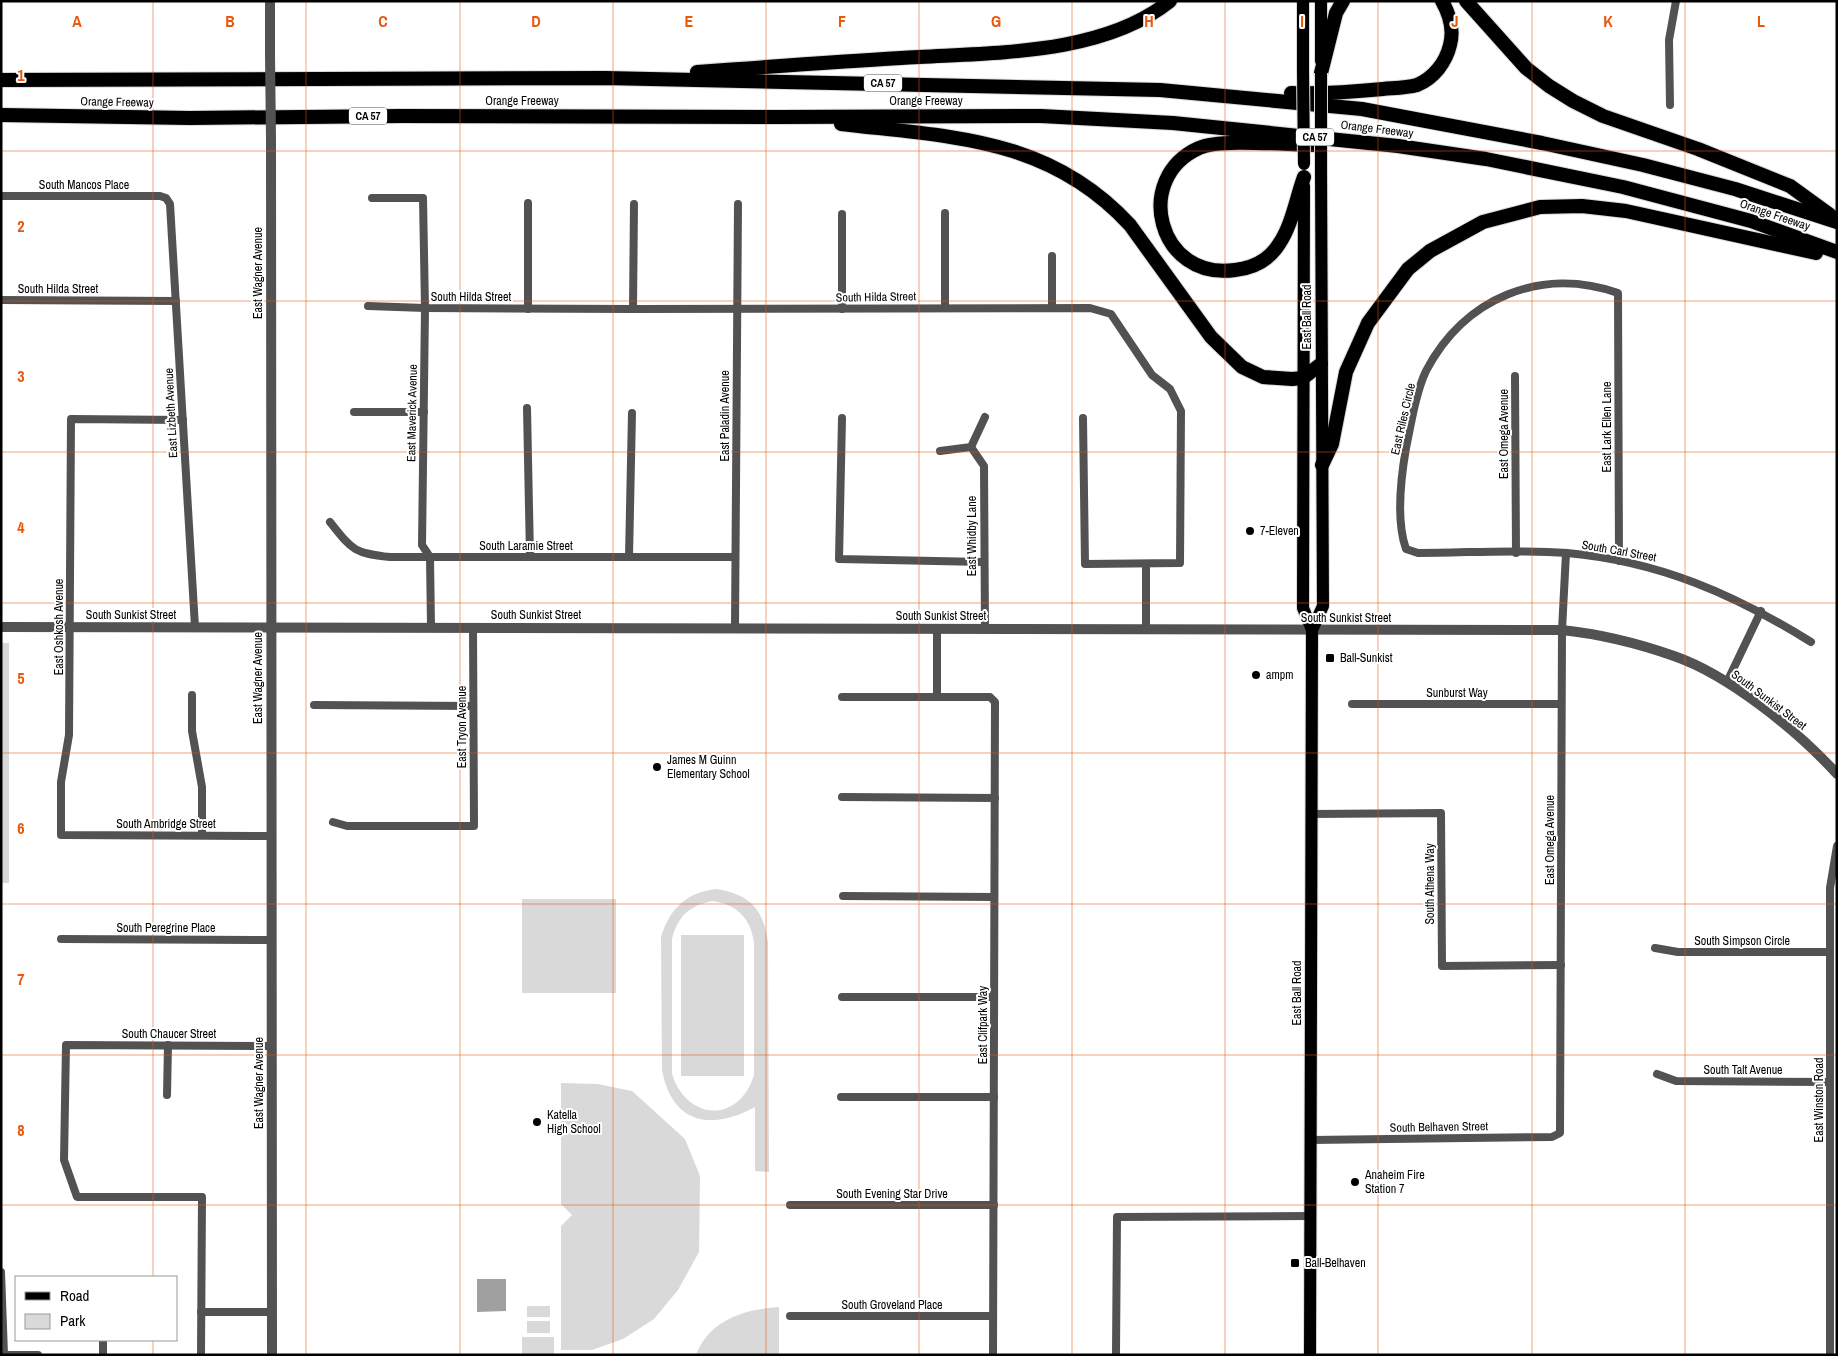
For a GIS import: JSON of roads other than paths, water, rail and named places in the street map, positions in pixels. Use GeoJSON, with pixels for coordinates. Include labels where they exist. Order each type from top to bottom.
{"type":"FeatureCollection","features":[{"type":"Feature","properties":{"kind":"highway"},"geometry":{"type":"LineString","coordinates":[[605,78],[1059,46],[1126,28],[1170,1]]}},
{"type":"Feature","properties":{"kind":"highway"},"geometry":{"type":"LineString","coordinates":[[1321,73],[1336,13],[1343,1]]}},
{"type":"Feature","properties":{"kind":"highway"},"geometry":{"type":"LineString","coordinates":[[1160,90],[1336,94],[1417,84],[1434,74],[1441,66],[1450,48],[1452,28],[1442,1]]}},
{"type":"Feature","properties":{"kind":"highway"},"geometry":{"type":"LineString","coordinates":[[1466,1],[1526,68],[1549,86],[1573,101],[1603,116],[1698,149],[1790,186],[1837,221]]}},
{"type":"Feature","properties":{"kind":"highway","name":"Orange Freeway"},"geometry":{"type":"LineString","coordinates":[[1,80],[605,78],[1160,90],[1362,109],[1532,141],[1644,165],[1735,189],[1837,221]]}},
{"type":"Feature","properties":{"kind":"highway","name":"Orange Freeway"},"geometry":{"type":"LineString","coordinates":[[1,115],[190,118],[401,116],[1041,116],[1173,123],[1398,146],[1486,159],[1623,187],[1751,221],[1837,252]]}},
{"type":"Feature","properties":{"kind":"highway"},"geometry":{"type":"LineString","coordinates":[[781,117],[974,140],[1011,150],[1058,169],[1084,183],[1130,225],[1211,337],[1232,359],[1252,373],[1263,377],[1292,379],[1303,378],[1321,364]]}},
{"type":"Feature","properties":{"kind":"highway"},"geometry":{"type":"LineString","coordinates":[[1304,171],[1287,229],[1279,244],[1269,256],[1258,264],[1227,272],[1201,268],[1180,255],[1164,230],[1160,204],[1167,178],[1179,163],[1199,148],[1217,143],[1398,146]]}},
{"type":"Feature","properties":{"kind":"highway"},"geometry":{"type":"LineString","coordinates":[[1322,465],[1332,444],[1346,372],[1368,323],[1408,269],[1430,251],[1483,222],[1540,206],[1582,206],[1626,211],[1837,257]]}},
{"type":"Feature","properties":{"kind":"main road","name":"East Ball Road"},"geometry":{"type":"LineString","coordinates":[[1303,1],[1303,608],[1312,630],[1310,1355]]}},
{"type":"Feature","properties":{"kind":"main road","name":"East Ball Road"},"geometry":{"type":"LineString","coordinates":[[1312,630],[1323,606],[1321,1]]}},
{"type":"Feature","properties":{"kind":"street","name":"East Wagner Avenue"},"geometry":{"type":"LineString","coordinates":[[270,1],[272,1355]]}},
{"type":"Feature","properties":{"kind":"street"},"geometry":{"type":"LineString","coordinates":[[1670,105],[1669,40],[1676,1]]}},
{"type":"Feature","properties":{"kind":"street","name":"South Mancos Place"},"geometry":{"type":"LineString","coordinates":[[1,196],[166,198]]}},
{"type":"Feature","properties":{"kind":"street","name":"East Lizbeth Avenue"},"geometry":{"type":"LineString","coordinates":[[166,198],[170,211],[195,628]]}},
{"type":"Feature","properties":{"kind":"street","name":"East Maverick Avenue"},"geometry":{"type":"LineString","coordinates":[[372,198],[423,198],[425,308],[422,545],[430,557],[431,627]]}},
{"type":"Feature","properties":{"kind":"street"},"geometry":{"type":"LineString","coordinates":[[528,203],[528,309]]}},
{"type":"Feature","properties":{"kind":"street"},"geometry":{"type":"LineString","coordinates":[[633,309],[634,204]]}},
{"type":"Feature","properties":{"kind":"street","name":"East Paladin Avenue"},"geometry":{"type":"LineString","coordinates":[[735,628],[738,204]]}},
{"type":"Feature","properties":{"kind":"street"},"geometry":{"type":"LineString","coordinates":[[945,213],[945,308]]}},
{"type":"Feature","properties":{"kind":"street"},"geometry":{"type":"LineString","coordinates":[[842,214],[842,309]]}},
{"type":"Feature","properties":{"kind":"street"},"geometry":{"type":"LineString","coordinates":[[1052,256],[1052,308]]}},
{"type":"Feature","properties":{"kind":"street","name":"East Riles Circle"},"geometry":{"type":"LineString","coordinates":[[1406,549],[1402,536],[1402,471],[1411,420],[1426,372],[1450,336],[1476,312],[1506,295],[1533,285],[1562,282],[1595,285],[1618,293]]}},
{"type":"Feature","properties":{"kind":"street","name":"East Lark Ellen Lane"},"geometry":{"type":"LineString","coordinates":[[1618,293],[1619,561]]}},
{"type":"Feature","properties":{"kind":"street","name":"South Hilda Street"},"geometry":{"type":"LineString","coordinates":[[1,300],[176,300]]}},
{"type":"Feature","properties":{"kind":"street","name":"South Hilda Street"},"geometry":{"type":"LineString","coordinates":[[368,306],[528,309],[1090,308],[1111,314],[1152,375],[1170,389],[1181,411],[1180,563],[1146,564]]}},
{"type":"Feature","properties":{"kind":"street","name":"East Omega Avenue"},"geometry":{"type":"LineString","coordinates":[[1515,376],[1516,553]]}},
{"type":"Feature","properties":{"kind":"street"},"geometry":{"type":"LineString","coordinates":[[527,408],[530,557]]}},
{"type":"Feature","properties":{"kind":"street"},"geometry":{"type":"LineString","coordinates":[[354,412],[424,412]]}},
{"type":"Feature","properties":{"kind":"street"},"geometry":{"type":"LineString","coordinates":[[629,557],[632,413]]}},
{"type":"Feature","properties":{"kind":"street"},"geometry":{"type":"LineString","coordinates":[[940,451],[971,447],[985,417]]}},
{"type":"Feature","properties":{"kind":"street"},"geometry":{"type":"LineString","coordinates":[[842,418],[839,560],[983,562]]}},
{"type":"Feature","properties":{"kind":"street"},"geometry":{"type":"LineString","coordinates":[[1083,418],[1085,564],[1146,564],[1146,629]]}},
{"type":"Feature","properties":{"kind":"street","name":"East Oshkosh Avenue"},"geometry":{"type":"LineString","coordinates":[[61,835],[62,774],[70,735],[71,419],[183,420]]}},
{"type":"Feature","properties":{"kind":"street","name":"East Whidby Lane"},"geometry":{"type":"LineString","coordinates":[[971,447],[984,466],[983,562],[985,629]]}},
{"type":"Feature","properties":{"kind":"street","name":"South Laramie Street"},"geometry":{"type":"LineString","coordinates":[[330,522],[346,542],[361,553],[390,557],[735,557]]}},
{"type":"Feature","properties":{"kind":"street","name":"South Carl Street"},"geometry":{"type":"LineString","coordinates":[[1406,549],[1418,553],[1566,553],[1649,566],[1706,586],[1761,611],[1811,642]]}},
{"type":"Feature","properties":{"kind":"street","name":"East Omega Avenue"},"geometry":{"type":"LineString","coordinates":[[1561,1128],[1561,704],[1566,553]]}},
{"type":"Feature","properties":{"kind":"street"},"geometry":{"type":"LineString","coordinates":[[1727,682],[1761,611]]}},
{"type":"Feature","properties":{"kind":"street","name":"South Sunkist Street"},"geometry":{"type":"LineString","coordinates":[[1,628],[431,627],[1562,630],[1620,640],[1675,656],[1727,682],[1788,728],[1837,774]]}},
{"type":"Feature","properties":{"kind":"street","name":"East Tryon Avenue"},"geometry":{"type":"LineString","coordinates":[[333,822],[347,826],[474,826],[473,628]]}},
{"type":"Feature","properties":{"kind":"street"},"geometry":{"type":"LineString","coordinates":[[842,697],[937,696],[937,629]]}},
{"type":"Feature","properties":{"kind":"street"},"geometry":{"type":"LineString","coordinates":[[192,695],[192,731],[202,787],[202,835]]}},
{"type":"Feature","properties":{"kind":"street","name":"East Clifpark Way"},"geometry":{"type":"LineString","coordinates":[[937,696],[990,697],[995,702],[993,1355]]}},
{"type":"Feature","properties":{"kind":"street","name":"Sunburst Way"},"geometry":{"type":"LineString","coordinates":[[1352,704],[1561,704]]}},
{"type":"Feature","properties":{"kind":"street"},"geometry":{"type":"LineString","coordinates":[[314,705],[474,706]]}},
{"type":"Feature","properties":{"kind":"street"},"geometry":{"type":"LineString","coordinates":[[842,797],[994,798]]}},
{"type":"Feature","properties":{"kind":"street","name":"South Athena Way"},"geometry":{"type":"LineString","coordinates":[[1312,814],[1441,813],[1442,966],[1561,965]]}},
{"type":"Feature","properties":{"kind":"street","name":"South Ambridge Street"},"geometry":{"type":"LineString","coordinates":[[61,835],[271,836]]}},
{"type":"Feature","properties":{"kind":"street","name":"East Winston Road"},"geometry":{"type":"LineString","coordinates":[[1830,1355],[1830,888],[1837,846]]}},
{"type":"Feature","properties":{"kind":"street"},"geometry":{"type":"LineString","coordinates":[[843,896],[994,897]]}},
{"type":"Feature","properties":{"kind":"street","name":"South Peregrine Place"},"geometry":{"type":"LineString","coordinates":[[61,940],[271,940]]}},
{"type":"Feature","properties":{"kind":"street","name":"South Simpson Circle"},"geometry":{"type":"LineString","coordinates":[[1655,948],[1678,952],[1830,952]]}},
{"type":"Feature","properties":{"kind":"street"},"geometry":{"type":"LineString","coordinates":[[842,997],[994,997]]}},
{"type":"Feature","properties":{"kind":"street","name":"South Chaucer Street"},"geometry":{"type":"LineString","coordinates":[[201,1312],[202,1197],[77,1196],[64,1160],[66,1045],[271,1046]]}},
{"type":"Feature","properties":{"kind":"street"},"geometry":{"type":"LineString","coordinates":[[166,1094],[168,1046]]}},
{"type":"Feature","properties":{"kind":"street","name":"South Talt Avenue"},"geometry":{"type":"LineString","coordinates":[[1657,1074],[1676,1081],[1830,1082]]}},
{"type":"Feature","properties":{"kind":"street"},"geometry":{"type":"LineString","coordinates":[[841,1097],[994,1097]]}},
{"type":"Feature","properties":{"kind":"street","name":"South Belhaven Street"},"geometry":{"type":"LineString","coordinates":[[1311,1140],[1552,1137],[1557,1136],[1561,1128]]}},
{"type":"Feature","properties":{"kind":"street","name":"South Evening Star Drive"},"geometry":{"type":"LineString","coordinates":[[790,1205],[994,1205]]}},
{"type":"Feature","properties":{"kind":"street"},"geometry":{"type":"LineString","coordinates":[[1116,1355],[1117,1217],[1310,1216]]}},
{"type":"Feature","properties":{"kind":"street"},"geometry":{"type":"LineString","coordinates":[[1,1272],[3,1355],[38,1355]]}},
{"type":"Feature","properties":{"kind":"street"},"geometry":{"type":"LineString","coordinates":[[201,1355],[201,1312],[272,1312]]}},
{"type":"Feature","properties":{"kind":"street","name":"South Groveland Place"},"geometry":{"type":"LineString","coordinates":[[790,1316],[993,1316]]}},
{"type":"Feature","properties":{"kind":"street"},"geometry":{"type":"LineString","coordinates":[[103,1341],[103,1355]]}},
{"type":"Feature","properties":{"kind":"place","name":"7-Eleven"},"geometry":{"type":"Point","coordinates":[1250,531]}},
{"type":"Feature","properties":{"kind":"place","name":"Ball-Sunkist"},"geometry":{"type":"Point","coordinates":[1330,658]}},
{"type":"Feature","properties":{"kind":"place","name":"ampm"},"geometry":{"type":"Point","coordinates":[1256,675]}},
{"type":"Feature","properties":{"kind":"place","name":"James M Guinn Elementary School"},"geometry":{"type":"Point","coordinates":[657,767]}},
{"type":"Feature","properties":{"kind":"place","name":"Katella High School"},"geometry":{"type":"Point","coordinates":[537,1122]}},
{"type":"Feature","properties":{"kind":"place","name":"Anaheim Fire Station 7"},"geometry":{"type":"Point","coordinates":[1355,1182]}},
{"type":"Feature","properties":{"kind":"place","name":"Ball-Belhaven"},"geometry":{"type":"Point","coordinates":[1295,1263]}}]}
